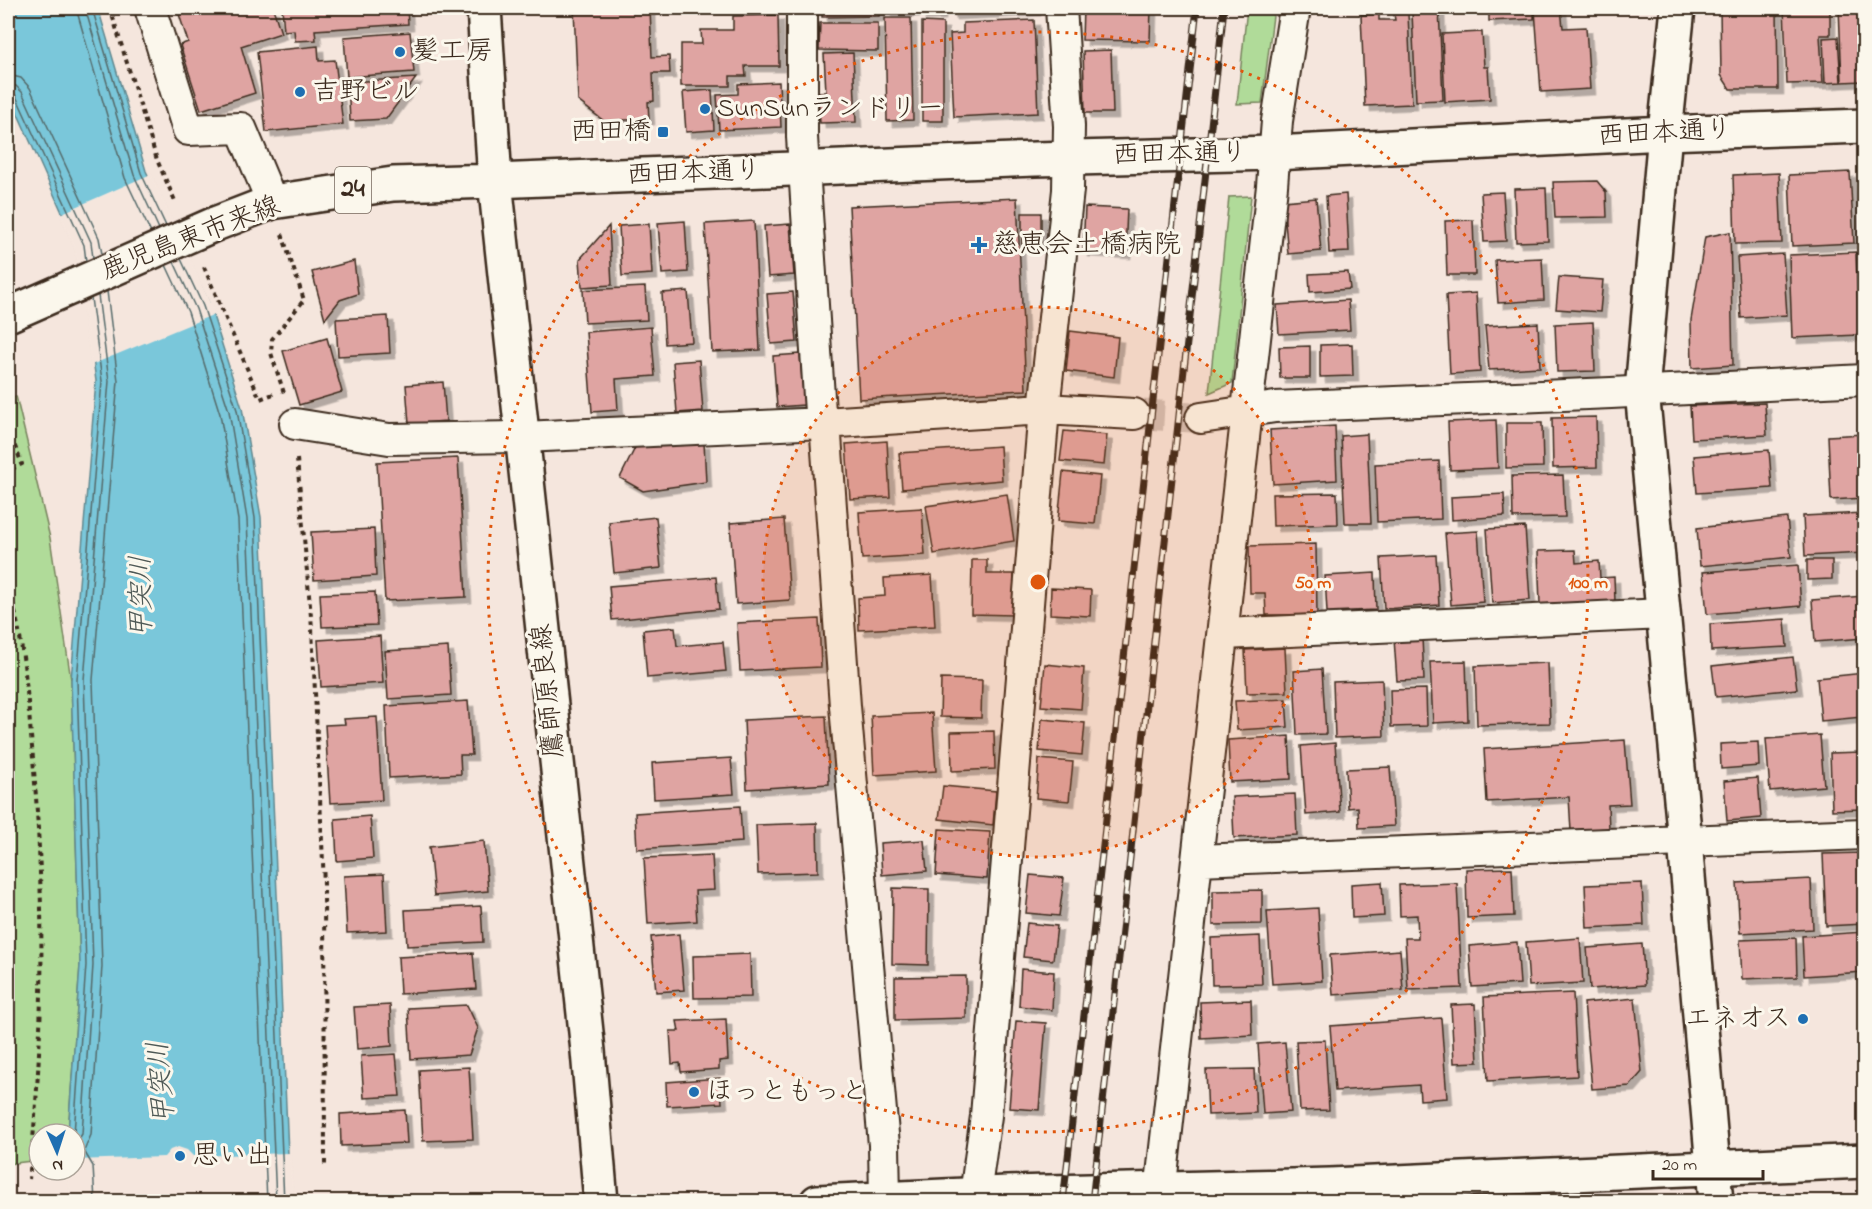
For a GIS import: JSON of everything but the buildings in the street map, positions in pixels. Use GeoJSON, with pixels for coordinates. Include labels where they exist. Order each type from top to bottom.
{"type":"FeatureCollection","features":[{"type":"Feature","properties":{"kind":"street"},"geometry":{"type":"LineString","coordinates":[[150,8],[188,130],[241,128],[272,202]]}},
{"type":"Feature","properties":{"kind":"street"},"geometry":{"type":"LineString","coordinates":[[484,8],[495,181]]}},
{"type":"Feature","properties":{"kind":"street"},"geometry":{"type":"LineString","coordinates":[[802,8],[804,170],[820,412],[826,436],[845,706],[884,1145],[885,1199]]}},
{"type":"Feature","properties":{"kind":"street"},"geometry":{"type":"LineString","coordinates":[[975,1195],[986,1116],[1044,409],[1067,201],[1070,158],[1061,8]]}},
{"type":"Feature","properties":{"kind":"street"},"geometry":{"type":"LineString","coordinates":[[1160,1195],[1272,186],[1277,121],[1295,8]]}},
{"type":"Feature","properties":{"kind":"street"},"geometry":{"type":"LineString","coordinates":[[1678,8],[1642,391],[1685,841],[1716,1202]]}},
{"type":"Feature","properties":{"kind":"street","name":"西田本通り"},"geometry":{"type":"LineString","coordinates":[[495,181],[1070,158],[1274,153],[1665,133],[1864,126]]}},
{"type":"Feature","properties":{"kind":"street","name":"鹿児島東市来線"},"geometry":{"type":"LineString","coordinates":[[8,315],[215,224],[272,202],[393,184],[495,181]]}},
{"type":"Feature","properties":{"kind":"street","name":"鷹師原良線"},"geometry":{"type":"LineString","coordinates":[[495,181],[602,1202]]}},
{"type":"Feature","properties":{"kind":"street"},"geometry":{"type":"LineString","coordinates":[[1201,418],[1275,407],[1864,380]]}},
{"type":"Feature","properties":{"kind":"street"},"geometry":{"type":"LineString","coordinates":[[294,424],[389,439],[522,437],[823,423],[1044,409],[1134,414]]}},
{"type":"Feature","properties":{"kind":"street"},"geometry":{"type":"LineString","coordinates":[[1223,634],[1664,614]]}},
{"type":"Feature","properties":{"kind":"street"},"geometry":{"type":"LineString","coordinates":[[1198,860],[1864,834]]}},
{"type":"Feature","properties":{"kind":"street"},"geometry":{"type":"LineString","coordinates":[[817,1202],[975,1195],[1007,1197],[1331,1193],[1713,1168],[1864,1161]]}},
{"type":"Feature","properties":{"kind":"path"},"geometry":{"type":"LineString","coordinates":[[110,8],[157,160]]}},
{"type":"Feature","properties":{"kind":"path"},"geometry":{"type":"LineString","coordinates":[[272,202],[304,300],[272,339],[271,353],[294,424],[312,628],[324,872],[325,1167]]}},
{"type":"Feature","properties":{"kind":"path"},"geometry":{"type":"LineString","coordinates":[[226,317],[260,399],[283,391]]}},
{"type":"Feature","properties":{"kind":"path"},"geometry":{"type":"LineString","coordinates":[[8,429],[22,464],[8,471]]}},
{"type":"Feature","properties":{"kind":"path"},"geometry":{"type":"LineString","coordinates":[[8,585],[21,632],[38,808],[42,951],[36,1122]]}},
{"type":"Feature","properties":{"kind":"green space"},"geometry":{"type":"Polygon","coordinates":[[[1247,8],[1274,8],[1262,103],[1237,104],[1247,8]]]}},
{"type":"Feature","properties":{"kind":"green space"},"geometry":{"type":"Polygon","coordinates":[[[1251,196],[1232,383],[1209,393],[1229,197],[1251,196]]]}},
{"type":"Feature","properties":{"kind":"green space"},"geometry":{"type":"Polygon","coordinates":[[[16,396],[50,538],[71,680],[80,965],[69,1122],[27,1122],[27,1162],[8,1164],[8,399],[16,396]]]}},
{"type":"Feature","properties":{"kind":"water","name":"甲突川"},"geometry":{"type":"Polygon","coordinates":[[[8,8],[98,8],[146,171],[209,303],[242,408],[261,517],[290,1201],[87,1172],[87,1122],[69,1122],[80,965],[71,680],[96,381],[78,248],[8,92],[8,8]]]}},
{"type":"Feature","properties":{"kind":"pier"},"geometry":{"type":"Polygon","coordinates":[[[151,174],[215,314],[91,365],[75,249],[60,214],[151,174]]]}},
{"type":"Feature","properties":{"kind":"pier"},"geometry":{"type":"Polygon","coordinates":[[[178,1147],[187,1150],[193,1156],[291,1153],[293,1202],[70,1202],[69,1182],[87,1182],[87,1160],[164,1157],[170,1150],[178,1147]]]}},
{"type":"Feature","properties":{"kind":"tunnel"},"geometry":{"type":"LineString","coordinates":[[1134,414],[1201,418]]}},
{"type":"Feature","properties":{"kind":"railway"},"geometry":{"type":"LineString","coordinates":[[1063,1202],[1197,8]]}},
{"type":"Feature","properties":{"kind":"railway"},"geometry":{"type":"LineString","coordinates":[[1092,1202],[1224,8]]}},
{"type":"Feature","properties":{"kind":"place","name":"髪工房"},"geometry":{"type":"Point","coordinates":[400,52]}},
{"type":"Feature","properties":{"kind":"place","name":"吉野ビル"},"geometry":{"type":"Point","coordinates":[300,92]}},
{"type":"Feature","properties":{"kind":"place","name":"SunSunランドリー"},"geometry":{"type":"Point","coordinates":[705,109]}},
{"type":"Feature","properties":{"kind":"place","name":"西田橋"},"geometry":{"type":"Point","coordinates":[663,132]}},
{"type":"Feature","properties":{"kind":"place","name":"慈恵会土橋病院"},"geometry":{"type":"Point","coordinates":[979,245]}},
{"type":"Feature","properties":{"kind":"place","name":"エネオス"},"geometry":{"type":"Point","coordinates":[1803,1019]}},
{"type":"Feature","properties":{"kind":"place","name":"ほっともっと"},"geometry":{"type":"Point","coordinates":[694,1092]}},
{"type":"Feature","properties":{"kind":"place","name":"思い出"},"geometry":{"type":"Point","coordinates":[180,1156]}}]}
